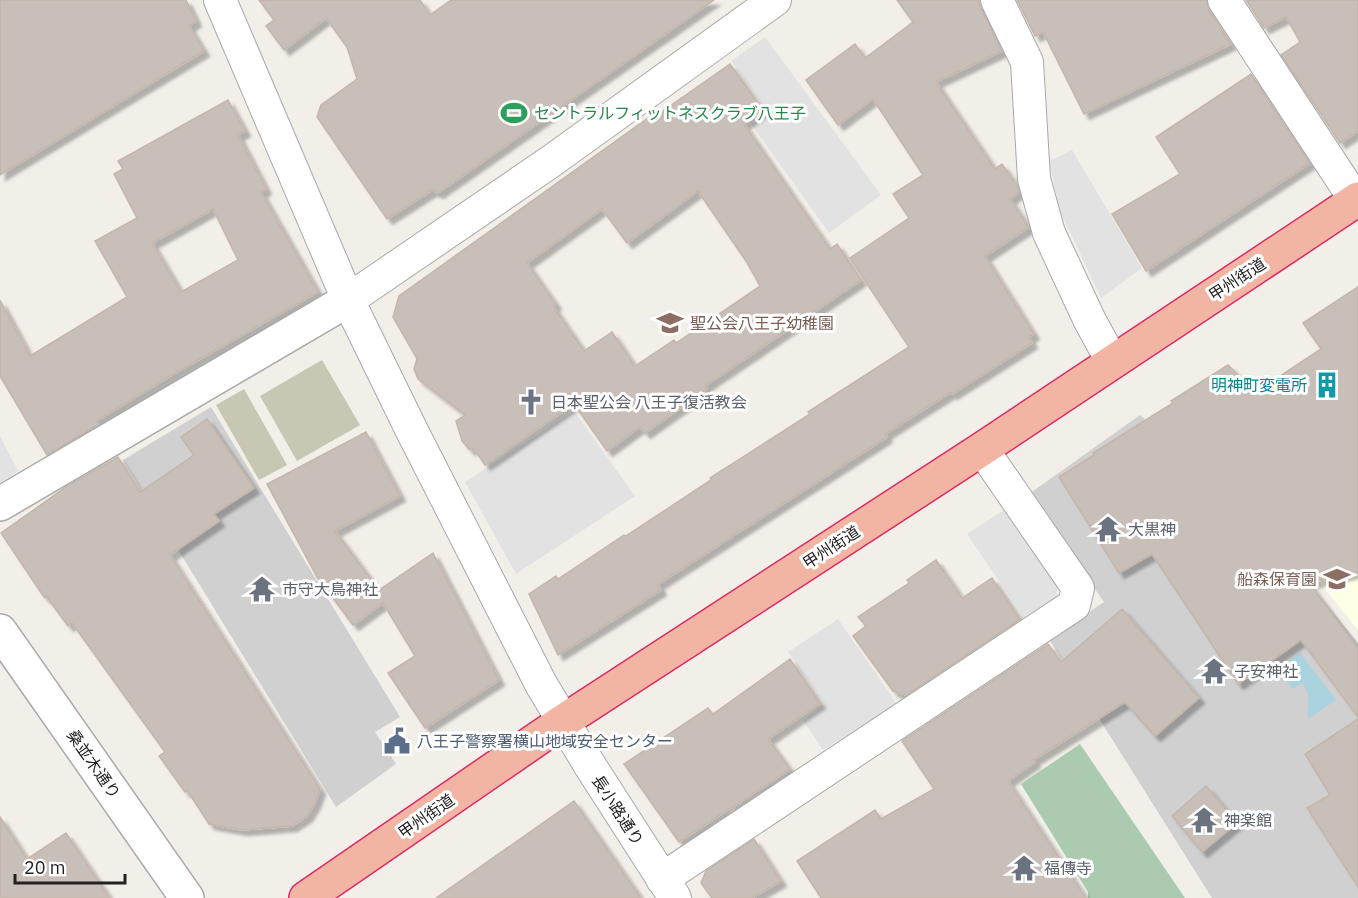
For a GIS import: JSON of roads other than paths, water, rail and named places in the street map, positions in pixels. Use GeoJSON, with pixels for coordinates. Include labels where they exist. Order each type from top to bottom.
{"type":"FeatureCollection","features":[{"type":"Feature","properties":{"kind":"highway","name":"甲州街道"},"geometry":{"type":"LineString","coordinates":[[306,898],[562,722],[982,449],[1357,200]]}},
{"type":"Feature","properties":{"kind":"street","name":"長小路通り"},"geometry":{"type":"LineString","coordinates":[[220,0],[348,300],[417,442],[562,722],[669,888]]}},
{"type":"Feature","properties":{"kind":"street"},"geometry":{"type":"LineString","coordinates":[[0,504],[348,300],[550,162],[775,0]]}},
{"type":"Feature","properties":{"kind":"street"},"geometry":{"type":"LineString","coordinates":[[997,0],[1026,62],[1034,179],[1049,234],[1090,321],[1112,361]]}},
{"type":"Feature","properties":{"kind":"street"},"geometry":{"type":"LineString","coordinates":[[1224,0],[1357,200]]}},
{"type":"Feature","properties":{"kind":"street"},"geometry":{"type":"LineString","coordinates":[[669,888],[1074,604],[1078,588],[982,449]]}},
{"type":"Feature","properties":{"kind":"street","name":"桑並木通り"},"geometry":{"type":"LineString","coordinates":[[0,631],[187,898]]}},
{"type":"Feature","properties":{"kind":"water"},"geometry":{"type":"Polygon","coordinates":[[[1300,653],[1336,700],[1308,719],[1308,694],[1303,683],[1293,689],[1277,669],[1300,653]]]}},
{"type":"Feature","properties":{"kind":"place","name":"セントラルフィットネスクラブ八王子"},"geometry":{"type":"Point","coordinates":[514,113]}},
{"type":"Feature","properties":{"kind":"place","name":"聖公会八王子幼稚園"},"geometry":{"type":"Point","coordinates":[670,323]}},
{"type":"Feature","properties":{"kind":"place","name":"明神町変電所"},"geometry":{"type":"Point","coordinates":[1327,385]}},
{"type":"Feature","properties":{"kind":"place","name":"日本聖公会 八王子復活教会"},"geometry":{"type":"Point","coordinates":[531,402]}},
{"type":"Feature","properties":{"kind":"place","name":"大黒神"},"geometry":{"type":"Point","coordinates":[1108,529]}},
{"type":"Feature","properties":{"kind":"place","name":"船森保育園"},"geometry":{"type":"Point","coordinates":[1337,579]}},
{"type":"Feature","properties":{"kind":"place","name":"市守大鳥神社"},"geometry":{"type":"Point","coordinates":[262,589]}},
{"type":"Feature","properties":{"kind":"place","name":"子安神社"},"geometry":{"type":"Point","coordinates":[1214,671]}},
{"type":"Feature","properties":{"kind":"place","name":"八王子警察署横山地域安全センター"},"geometry":{"type":"Point","coordinates":[397,741]}},
{"type":"Feature","properties":{"kind":"place","name":"神楽館"},"geometry":{"type":"Point","coordinates":[1204,820]}},
{"type":"Feature","properties":{"kind":"place","name":"福傳寺"},"geometry":{"type":"Point","coordinates":[1024,868]}}]}
